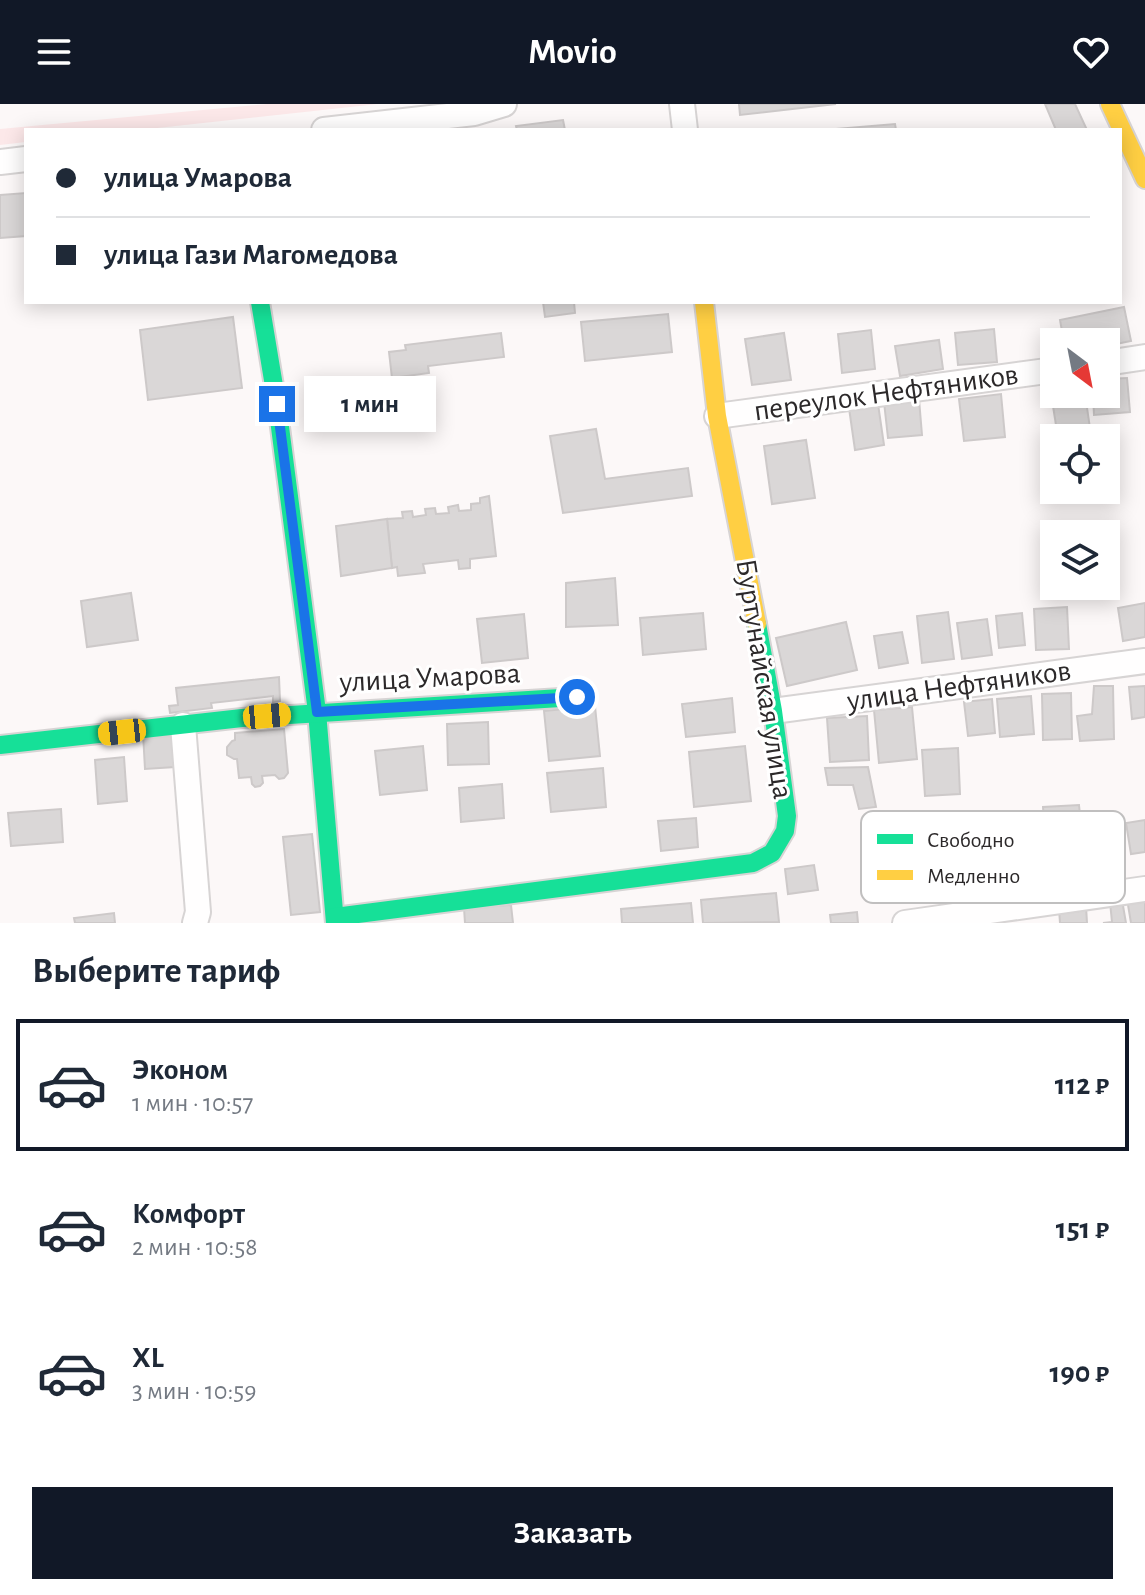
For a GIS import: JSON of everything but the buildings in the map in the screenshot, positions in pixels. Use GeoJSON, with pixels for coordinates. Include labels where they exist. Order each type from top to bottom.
{"type":"FeatureCollection","features":[{"type":"Feature","properties":{"kind":"street"},"geometry":{"type":"LineString","coordinates":[[342,128],[474,113],[504,104]]}},
{"type":"Feature","properties":{"kind":"street"},"geometry":{"type":"LineString","coordinates":[[682,104],[685,128]]}},
{"type":"Feature","properties":{"kind":"street"},"geometry":{"type":"LineString","coordinates":[[1110,104],[1121,128]]}},
{"type":"Feature","properties":{"kind":"street"},"geometry":{"type":"LineString","coordinates":[[1122,130],[1145,179]]}},
{"type":"Feature","properties":{"kind":"street"},"geometry":{"type":"LineString","coordinates":[[0,162],[24,159]]}},
{"type":"Feature","properties":{"kind":"street"},"geometry":{"type":"LineString","coordinates":[[260,304],[277,404],[317,712],[335,920]]}},
{"type":"Feature","properties":{"kind":"street","name":"Буртунайская улица"},"geometry":{"type":"LineString","coordinates":[[335,920],[753,863],[772,853],[785,831],[787,816],[773,711],[717,416],[704,304]]}},
{"type":"Feature","properties":{"kind":"street"},"geometry":{"type":"LineString","coordinates":[[1120,361],[1145,357]]}},
{"type":"Feature","properties":{"kind":"street","name":"переулок Нефтяников"},"geometry":{"type":"LineString","coordinates":[[717,416],[1040,372]]}},
{"type":"Feature","properties":{"kind":"street","name":"улица Нефтяников"},"geometry":{"type":"LineString","coordinates":[[773,711],[1145,661]]}},
{"type":"Feature","properties":{"kind":"street","name":"улица Умарова"},"geometry":{"type":"LineString","coordinates":[[0,745],[242,718],[577,697]]}},
{"type":"Feature","properties":{"kind":"street"},"geometry":{"type":"LineString","coordinates":[[183,725],[198,912],[195,923]]}},
{"type":"Feature","properties":{"kind":"street"},"geometry":{"type":"LineString","coordinates":[[1125,892],[1145,889]]}},
{"type":"Feature","properties":{"kind":"street"},"geometry":{"type":"LineString","coordinates":[[905,923],[1046,903]]}},
{"type":"Feature","properties":{"kind":"shaded area"},"geometry":{"type":"Polygon","coordinates":[[[267,104],[378,104],[157,128],[24,128],[24,142],[0,145],[0,129],[267,104]]]}},
{"type":"Feature","properties":{"kind":"traffic: fast"},"geometry":{"type":"LineString","coordinates":[[260,304],[277,404],[317,712],[335,923]]}},
{"type":"Feature","properties":{"kind":"traffic: fast"},"geometry":{"type":"LineString","coordinates":[[335,917],[753,863],[772,853],[785,831],[787,816],[757,624]]}},
{"type":"Feature","properties":{"kind":"traffic: fast"},"geometry":{"type":"LineString","coordinates":[[0,745],[242,718],[577,697]]}},
{"type":"Feature","properties":{"kind":"traffic: slow"},"geometry":{"type":"LineString","coordinates":[[1110,104],[1121,128]]}},
{"type":"Feature","properties":{"kind":"traffic: slow"},"geometry":{"type":"LineString","coordinates":[[1122,130],[1145,179]]}},
{"type":"Feature","properties":{"kind":"traffic: slow"},"geometry":{"type":"LineString","coordinates":[[704,304],[717,416],[757,624]]}},
{"type":"Feature","properties":{"kind":"route"},"geometry":{"type":"LineString","coordinates":[[277,404],[317,712],[577,697]]}}]}
